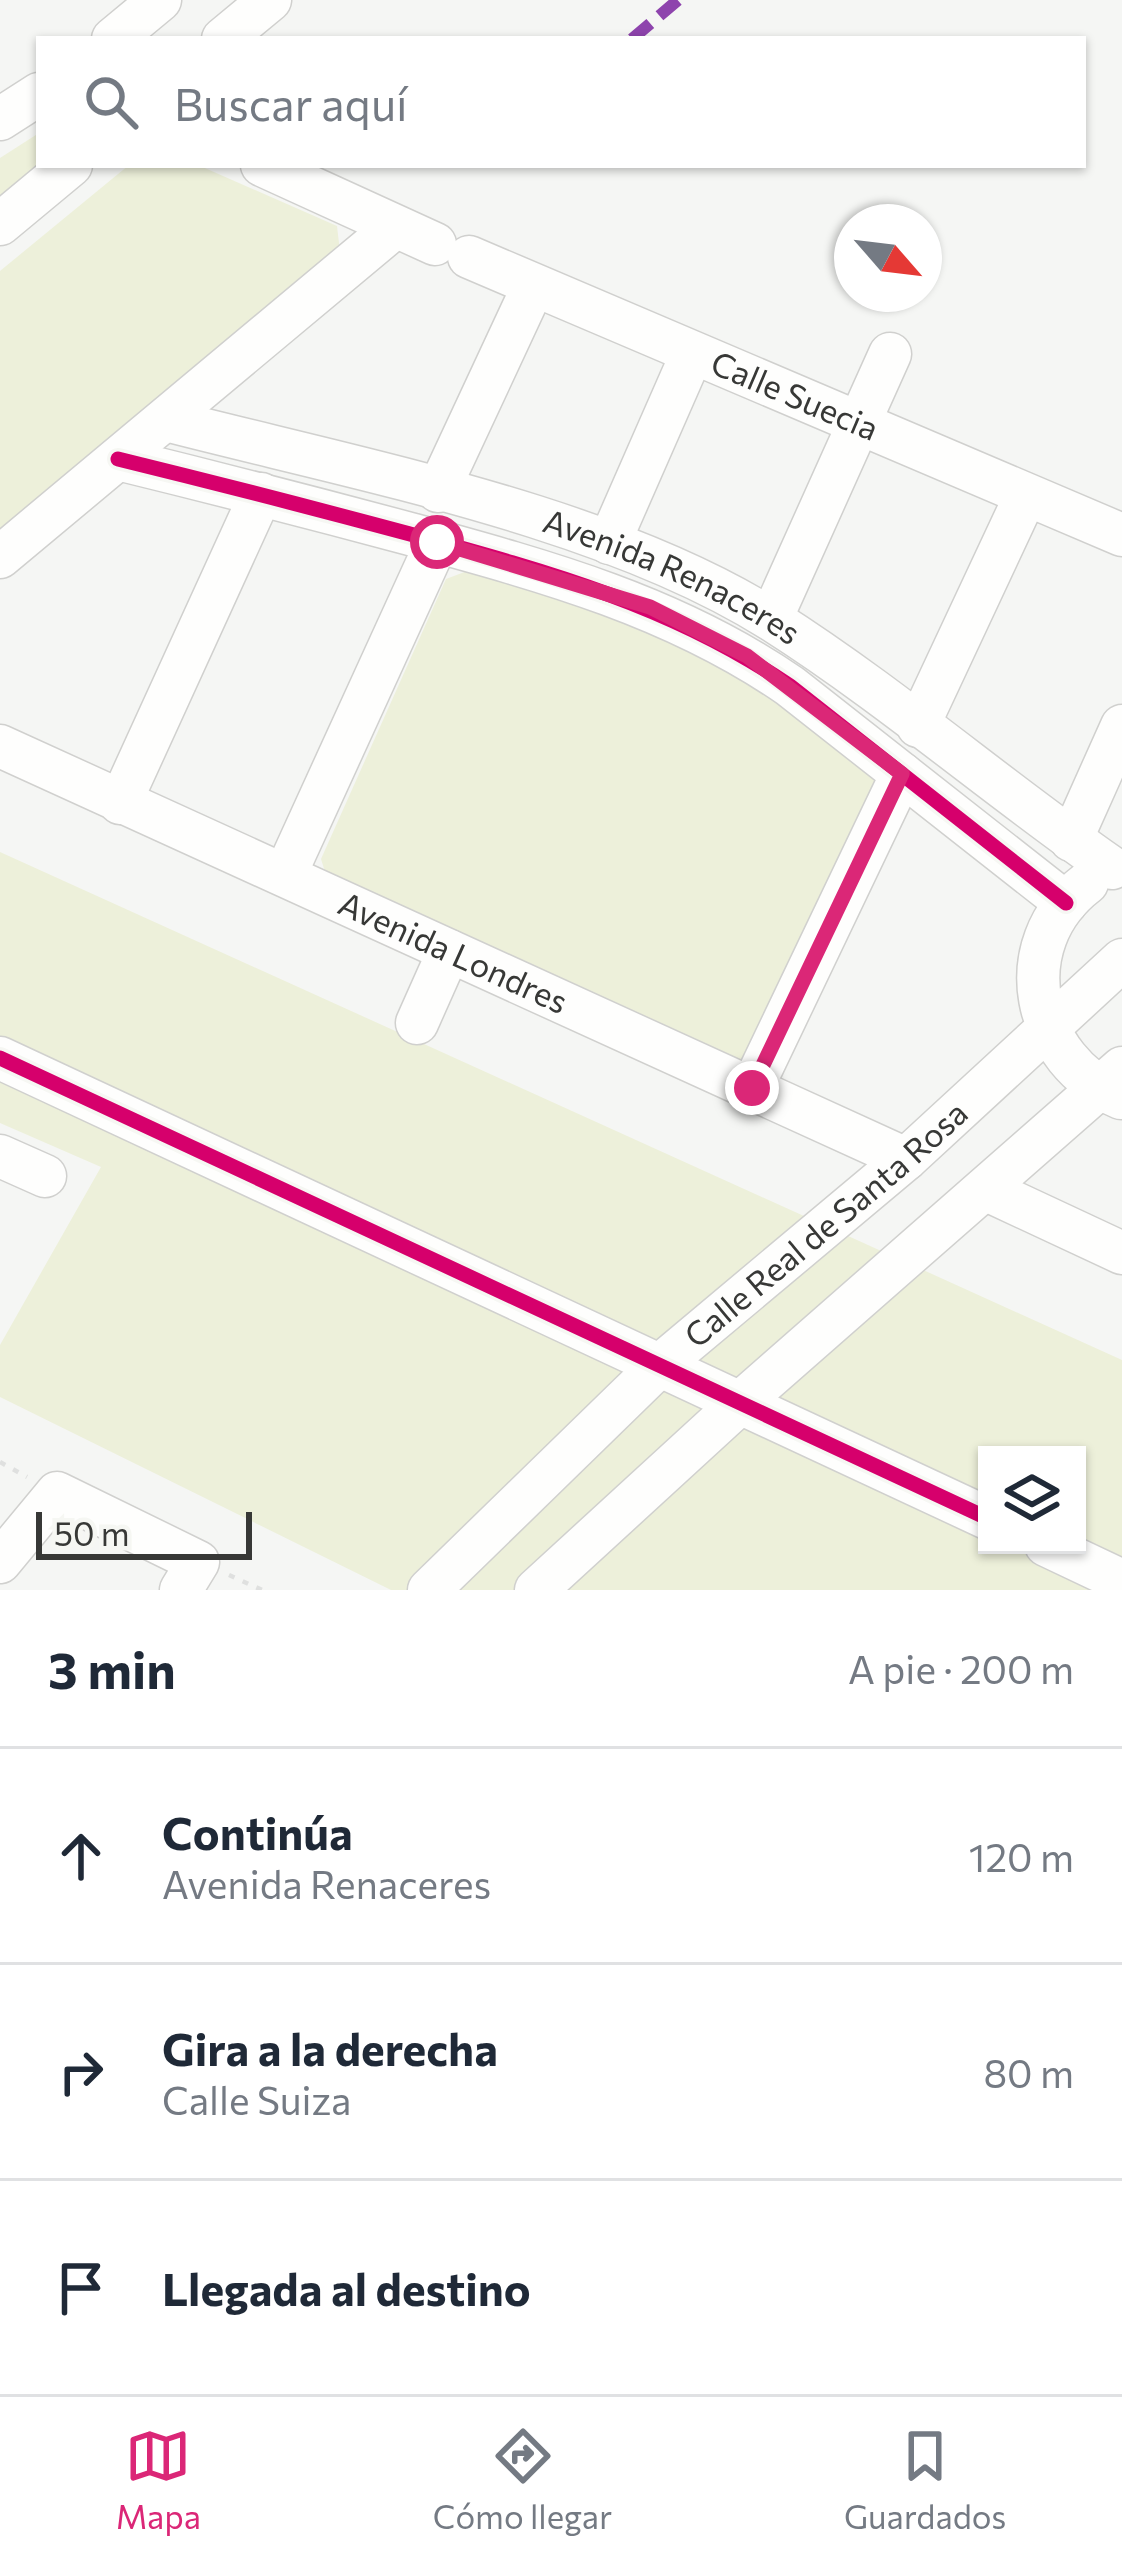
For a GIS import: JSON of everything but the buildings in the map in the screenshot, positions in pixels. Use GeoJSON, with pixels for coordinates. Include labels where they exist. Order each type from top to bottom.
{"type":"FeatureCollection","features":[{"type":"Feature","properties":{"kind":"street"},"geometry":{"type":"LineString","coordinates":[[117,36],[160,0]]}},
{"type":"Feature","properties":{"kind":"street"},"geometry":{"type":"LineString","coordinates":[[227,36],[270,0]]}},
{"type":"Feature","properties":{"kind":"street"},"geometry":{"type":"LineString","coordinates":[[0,119],[36,96]]}},
{"type":"Feature","properties":{"kind":"street"},"geometry":{"type":"LineString","coordinates":[[0,224],[67,168]]}},
{"type":"Feature","properties":{"kind":"street","name":"Calle Suecia"},"geometry":{"type":"LineString","coordinates":[[268,168],[692,356],[1122,535]]}},
{"type":"Feature","properties":{"kind":"street"},"geometry":{"type":"LineString","coordinates":[[0,557],[395,227]]}},
{"type":"Feature","properties":{"kind":"street"},"geometry":{"type":"LineString","coordinates":[[437,490],[533,286]]}},
{"type":"Feature","properties":{"kind":"street"},"geometry":{"type":"LineString","coordinates":[[771,620],[890,354]]}},
{"type":"Feature","properties":{"kind":"street"},"geometry":{"type":"LineString","coordinates":[[609,543],[692,356]]}},
{"type":"Feature","properties":{"kind":"street","name":"Avenida Renaceres"},"geometry":{"type":"LineString","coordinates":[[166,420],[437,490],[609,543],[771,620],[1071,840],[1117,867],[1066,903],[1051,925],[1037,976],[1046,1028]]}},
{"type":"Feature","properties":{"kind":"street","name":"Avenida Renaceres"},"geometry":{"type":"LineString","coordinates":[[118,459],[437,542],[650,607],[747,656],[1066,903]]}},
{"type":"Feature","properties":{"kind":"street"},"geometry":{"type":"LineString","coordinates":[[120,802],[261,494]]}},
{"type":"Feature","properties":{"kind":"street"},"geometry":{"type":"LineString","coordinates":[[918,726],[1026,495]]}},
{"type":"Feature","properties":{"kind":"street"},"geometry":{"type":"LineString","coordinates":[[285,875],[437,542]]}},
{"type":"Feature","properties":{"kind":"street"},"geometry":{"type":"LineString","coordinates":[[1071,840],[1122,726]]}},
{"type":"Feature","properties":{"kind":"street","name":"Avenida Londres"},"geometry":{"type":"LineString","coordinates":[[0,746],[906,1159]]}},
{"type":"Feature","properties":{"kind":"street"},"geometry":{"type":"LineString","coordinates":[[752,1088],[902,774]]}},
{"type":"Feature","properties":{"kind":"street"},"geometry":{"type":"LineString","coordinates":[[417,1023],[449,951]]}},
{"type":"Feature","properties":{"kind":"street","name":"Calle Real de Santa Rosa"},"geometry":{"type":"LineString","coordinates":[[429,1590],[659,1366],[906,1159],[1122,960]]}},
{"type":"Feature","properties":{"kind":"street"},"geometry":{"type":"LineString","coordinates":[[536,1590],[740,1402],[1114,1085],[1059,1052],[1046,1028]]}},
{"type":"Feature","properties":{"kind":"street"},"geometry":{"type":"LineString","coordinates":[[0,1058],[978,1514]]}},
{"type":"Feature","properties":{"kind":"street"},"geometry":{"type":"LineString","coordinates":[[0,1156],[45,1176]]}},
{"type":"Feature","properties":{"kind":"street"},"geometry":{"type":"LineString","coordinates":[[987,1190],[1122,1252]]}},
{"type":"Feature","properties":{"kind":"street"},"geometry":{"type":"LineString","coordinates":[[0,1562],[57,1493],[189,1576]]}},
{"type":"Feature","properties":{"kind":"street"},"geometry":{"type":"LineString","coordinates":[[1066,1554],[1122,1580]]}},
{"type":"Feature","properties":{"kind":"green space"},"geometry":{"type":"Polygon","coordinates":[[[36,135],[37,168],[0,212],[0,158],[36,135]]]}},
{"type":"Feature","properties":{"kind":"green space"},"geometry":{"type":"Polygon","coordinates":[[[125,168],[205,168],[337,226],[340,252],[0,535],[0,271],[125,168]]]}},
{"type":"Feature","properties":{"kind":"green space"},"geometry":{"type":"Polygon","coordinates":[[[475,568],[594,606],[769,691],[878,778],[746,1067],[327,878],[321,859],[446,579],[475,568]]]}},
{"type":"Feature","properties":{"kind":"green space"},"geometry":{"type":"Polygon","coordinates":[[[0,852],[1122,1360],[1122,1590],[391,1590],[0,1397],[0,1345],[101,1167],[0,1123],[0,852]]]}},
{"type":"Feature","properties":{"kind":"marked path"},"geometry":{"type":"LineString","coordinates":[[636,36],[678,0]]}},
{"type":"Feature","properties":{"kind":"cycle path"},"geometry":{"type":"LineString","coordinates":[[118,459],[510,562],[607,594],[701,634],[790,686],[1066,903]]}},
{"type":"Feature","properties":{"kind":"cycle path"},"geometry":{"type":"LineString","coordinates":[[0,1058],[978,1514]]}},
{"type":"Feature","properties":{"kind":"route"},"geometry":{"type":"LineString","coordinates":[[437,542],[582,582],[650,607],[747,656],[902,774],[752,1088]]}}]}
